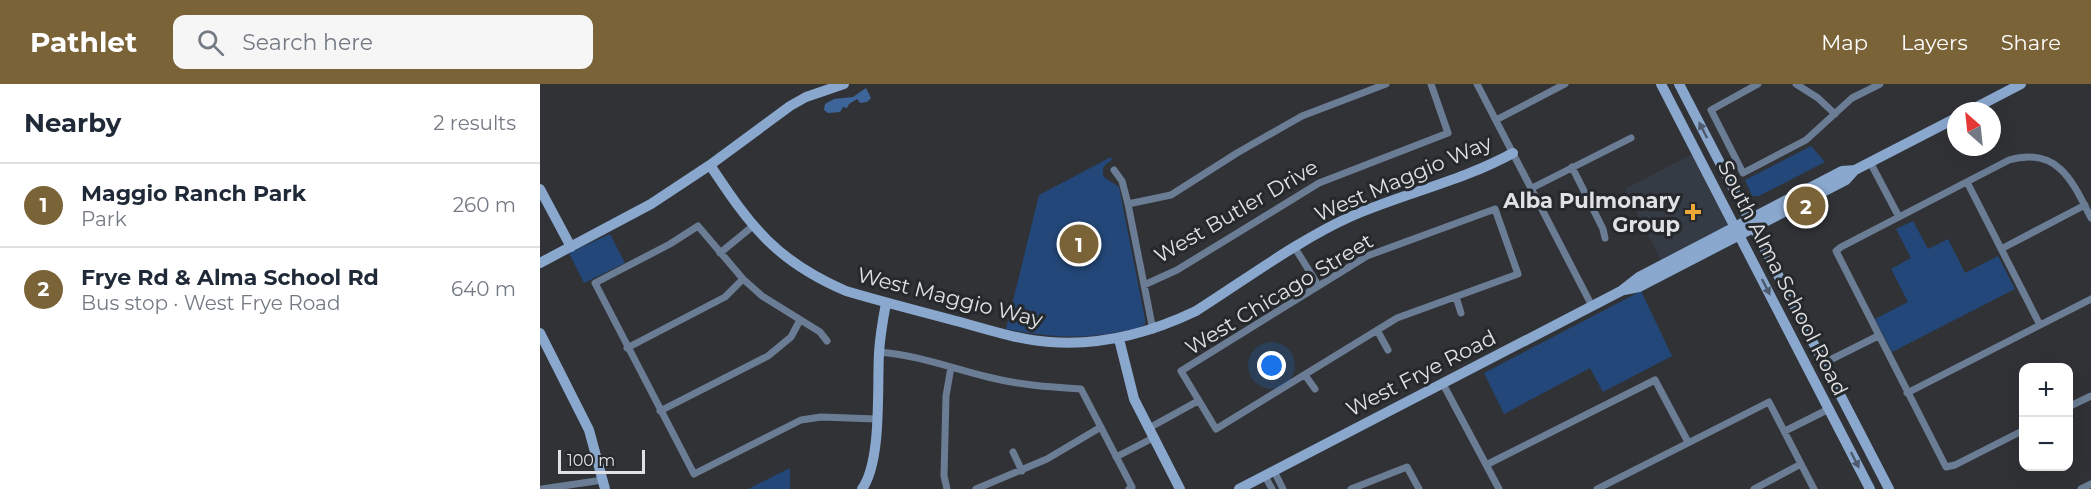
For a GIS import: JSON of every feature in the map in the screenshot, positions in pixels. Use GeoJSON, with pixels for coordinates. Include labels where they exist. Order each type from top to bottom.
{"type":"FeatureCollection","features":[{"type":"Feature","properties":{"kind":"street"},"geometry":{"type":"LineString","coordinates":[[540,263],[651,204],[710,165],[790,106],[806,97],[844,84]]}},
{"type":"Feature","properties":{"kind":"street"},"geometry":{"type":"LineString","coordinates":[[1128,204],[1171,195],[1237,153],[1302,116],[1386,84]]}},
{"type":"Feature","properties":{"kind":"street","name":"West Butler Drive"},"geometry":{"type":"LineString","coordinates":[[1144,285],[1177,270],[1319,183],[1448,133],[1431,84]]}},
{"type":"Feature","properties":{"kind":"street"},"geometry":{"type":"LineString","coordinates":[[1477,84],[1592,306]]}},
{"type":"Feature","properties":{"kind":"street"},"geometry":{"type":"LineString","coordinates":[[1496,120],[1565,84]]}},
{"type":"Feature","properties":{"kind":"street","name":"South Alma School Road"},"geometry":{"type":"LineString","coordinates":[[1661,84],[1870,489]]}},
{"type":"Feature","properties":{"kind":"street","name":"South Alma School Road"},"geometry":{"type":"LineString","coordinates":[[1679,84],[1889,489]]}},
{"type":"Feature","properties":{"kind":"street"},"geometry":{"type":"LineString","coordinates":[[1758,84],[1711,110],[1743,173],[1806,140],[1852,98],[1880,84]]}},
{"type":"Feature","properties":{"kind":"street"},"geometry":{"type":"LineString","coordinates":[[1796,84],[1818,98],[1835,114]]}},
{"type":"Feature","properties":{"kind":"street"},"geometry":{"type":"LineString","coordinates":[[1986,102],[2021,84]]}},
{"type":"Feature","properties":{"kind":"street","name":"West Frye Road"},"geometry":{"type":"LineString","coordinates":[[1239,489],[1621,291],[1639,277],[1846,180],[1855,170],[1947,123]]}},
{"type":"Feature","properties":{"kind":"street"},"geometry":{"type":"LineString","coordinates":[[1532,188],[1631,138]]}},
{"type":"Feature","properties":{"kind":"street","name":"West Maggio Way"},"geometry":{"type":"LineString","coordinates":[[710,165],[753,226],[786,259],[811,275],[846,291],[886,303],[1012,336],[1049,342],[1119,339],[1153,330],[1196,311],[1333,225],[1476,170],[1513,153]]}},
{"type":"Feature","properties":{"kind":"street"},"geometry":{"type":"LineString","coordinates":[[2019,433],[1955,465],[1946,467],[1836,251],[1840,246],[2009,160],[2020,157],[2047,160],[2060,168],[2091,218]]}},
{"type":"Feature","properties":{"kind":"street"},"geometry":{"type":"LineString","coordinates":[[1870,162],[1899,217]]}},
{"type":"Feature","properties":{"kind":"street"},"geometry":{"type":"LineString","coordinates":[[1572,168],[1604,229],[1605,238]]}},
{"type":"Feature","properties":{"kind":"street"},"geometry":{"type":"LineString","coordinates":[[1114,170],[1122,181],[1128,204],[1153,330]]}},
{"type":"Feature","properties":{"kind":"street"},"geometry":{"type":"LineString","coordinates":[[1967,182],[2040,325]]}},
{"type":"Feature","properties":{"kind":"street"},"geometry":{"type":"LineString","coordinates":[[540,189],[571,247]]}},
{"type":"Feature","properties":{"kind":"street"},"geometry":{"type":"LineString","coordinates":[[2001,249],[2085,206]]}},
{"type":"Feature","properties":{"kind":"street","name":"West Chicago Street"},"geometry":{"type":"LineString","coordinates":[[1198,401],[1180,371],[1366,256],[1495,209],[1518,274],[1456,297]]}},
{"type":"Feature","properties":{"kind":"street"},"geometry":{"type":"LineString","coordinates":[[827,341],[820,332],[762,296],[743,279],[698,226],[670,244],[595,283],[694,474],[801,420],[821,417],[876,419]]}},
{"type":"Feature","properties":{"kind":"street"},"geometry":{"type":"LineString","coordinates":[[720,253],[753,226]]}},
{"type":"Feature","properties":{"kind":"street"},"geometry":{"type":"LineString","coordinates":[[1295,248],[1318,285]]}},
{"type":"Feature","properties":{"kind":"street"},"geometry":{"type":"LineString","coordinates":[[627,348],[725,297],[743,279]]}},
{"type":"Feature","properties":{"kind":"street"},"geometry":{"type":"LineString","coordinates":[[1116,457],[1198,401],[1216,429],[1397,318],[1456,297],[1461,313]]}},
{"type":"Feature","properties":{"kind":"street"},"geometry":{"type":"LineString","coordinates":[[1907,393],[2091,299]]}},
{"type":"Feature","properties":{"kind":"street"},"geometry":{"type":"LineString","coordinates":[[862,489],[867,482],[875,455],[879,352],[886,303]]}},
{"type":"Feature","properties":{"kind":"street"},"geometry":{"type":"LineString","coordinates":[[660,411],[768,356],[791,337],[800,320]]}},
{"type":"Feature","properties":{"kind":"street"},"geometry":{"type":"LineString","coordinates":[[1377,330],[1388,350]]}},
{"type":"Feature","properties":{"kind":"street"},"geometry":{"type":"LineString","coordinates":[[540,333],[589,430],[604,485],[542,489]]}},
{"type":"Feature","properties":{"kind":"street"},"geometry":{"type":"LineString","coordinates":[[1824,363],[1878,336]]}},
{"type":"Feature","properties":{"kind":"street"},"geometry":{"type":"LineString","coordinates":[[1119,339],[1134,399],[1180,489]]}},
{"type":"Feature","properties":{"kind":"street"},"geometry":{"type":"LineString","coordinates":[[879,352],[909,355],[1032,386],[1081,389],[1130,488]]}},
{"type":"Feature","properties":{"kind":"street"},"geometry":{"type":"LineString","coordinates":[[947,489],[944,476],[946,408],[951,367]]}},
{"type":"Feature","properties":{"kind":"street"},"geometry":{"type":"LineString","coordinates":[[1305,375],[1315,389]]}},
{"type":"Feature","properties":{"kind":"street"},"geometry":{"type":"LineString","coordinates":[[1486,465],[1655,380],[1688,442]]}},
{"type":"Feature","properties":{"kind":"street"},"geometry":{"type":"LineString","coordinates":[[1443,384],[1499,489]]}},
{"type":"Feature","properties":{"kind":"street"},"geometry":{"type":"LineString","coordinates":[[2073,405],[2091,396]]}},
{"type":"Feature","properties":{"kind":"street"},"geometry":{"type":"LineString","coordinates":[[1597,489],[1768,402],[1814,489]]}},
{"type":"Feature","properties":{"kind":"street"},"geometry":{"type":"LineString","coordinates":[[1785,431],[1829,409]]}},
{"type":"Feature","properties":{"kind":"street"},"geometry":{"type":"LineString","coordinates":[[976,489],[1047,459],[1101,428]]}},
{"type":"Feature","properties":{"kind":"street"},"geometry":{"type":"LineString","coordinates":[[1013,452],[1022,471]]}},
{"type":"Feature","properties":{"kind":"street"},"geometry":{"type":"LineString","coordinates":[[1754,489],[1801,464]]}},
{"type":"Feature","properties":{"kind":"street"},"geometry":{"type":"LineString","coordinates":[[1350,489],[1407,467],[1419,489]]}},
{"type":"Feature","properties":{"kind":"street"},"geometry":{"type":"LineString","coordinates":[[1269,473],[1272,489]]}},
{"type":"Feature","properties":{"kind":"street"},"geometry":{"type":"LineString","coordinates":[[1269,473],[1283,489]]}},
{"type":"Feature","properties":{"kind":"street"},"geometry":{"type":"LineString","coordinates":[[1611,481],[1616,489]]}},
{"type":"Feature","properties":{"kind":"street"},"geometry":{"type":"LineString","coordinates":[[2081,489],[2091,484]]}},
{"type":"Feature","properties":{"kind":"shaded area"},"geometry":{"type":"Polygon","coordinates":[[[866,88],[871,98],[867,102],[860,103],[857,99],[847,108],[843,107],[840,112],[828,113],[824,110],[825,104],[834,99],[853,97],[866,88]]]}},
{"type":"Feature","properties":{"kind":"shaded area"},"geometry":{"type":"Polygon","coordinates":[[[1811,146],[1825,162],[1759,196],[1752,196],[1745,180],[1811,146]]]}},
{"type":"Feature","properties":{"kind":"shaded area"},"geometry":{"type":"Polygon","coordinates":[[[1696,152],[1735,226],[1663,264],[1625,189],[1696,152]]]}},
{"type":"Feature","properties":{"kind":"shaded area"},"geometry":{"type":"Polygon","coordinates":[[[1111,157],[1112,160],[1104,167],[1103,174],[1119,187],[1145,324],[1132,330],[1093,336],[1050,336],[1006,329],[1039,195],[1111,157]]]}},
{"type":"Feature","properties":{"kind":"shaded area"},"geometry":{"type":"Polygon","coordinates":[[[1913,221],[1928,249],[1948,239],[1965,273],[1998,256],[2015,289],[1892,352],[1875,319],[1908,302],[1891,269],[1911,258],[1896,229],[1913,221]]]}},
{"type":"Feature","properties":{"kind":"shaded area"},"geometry":{"type":"Polygon","coordinates":[[[610,234],[625,263],[584,283],[569,253],[610,234]]]}},
{"type":"Feature","properties":{"kind":"shaded area"},"geometry":{"type":"Polygon","coordinates":[[[1641,291],[1672,356],[1603,392],[1590,368],[1504,414],[1484,373],[1641,291]]]}},
{"type":"Feature","properties":{"kind":"shaded area"},"geometry":{"type":"Polygon","coordinates":[[[790,468],[790,489],[748,489],[790,468]]]}},
{"type":"Feature","properties":{"kind":"place","name":"Frye Rd & Alma School Rd"},"geometry":{"type":"Point","coordinates":[1806,206]}},
{"type":"Feature","properties":{"kind":"place","name":"Alba Pulmonary Group"},"geometry":{"type":"Point","coordinates":[1693,212]}},
{"type":"Feature","properties":{"kind":"place","name":"Maggio Ranch Park"},"geometry":{"type":"Point","coordinates":[1079,244]}}]}
